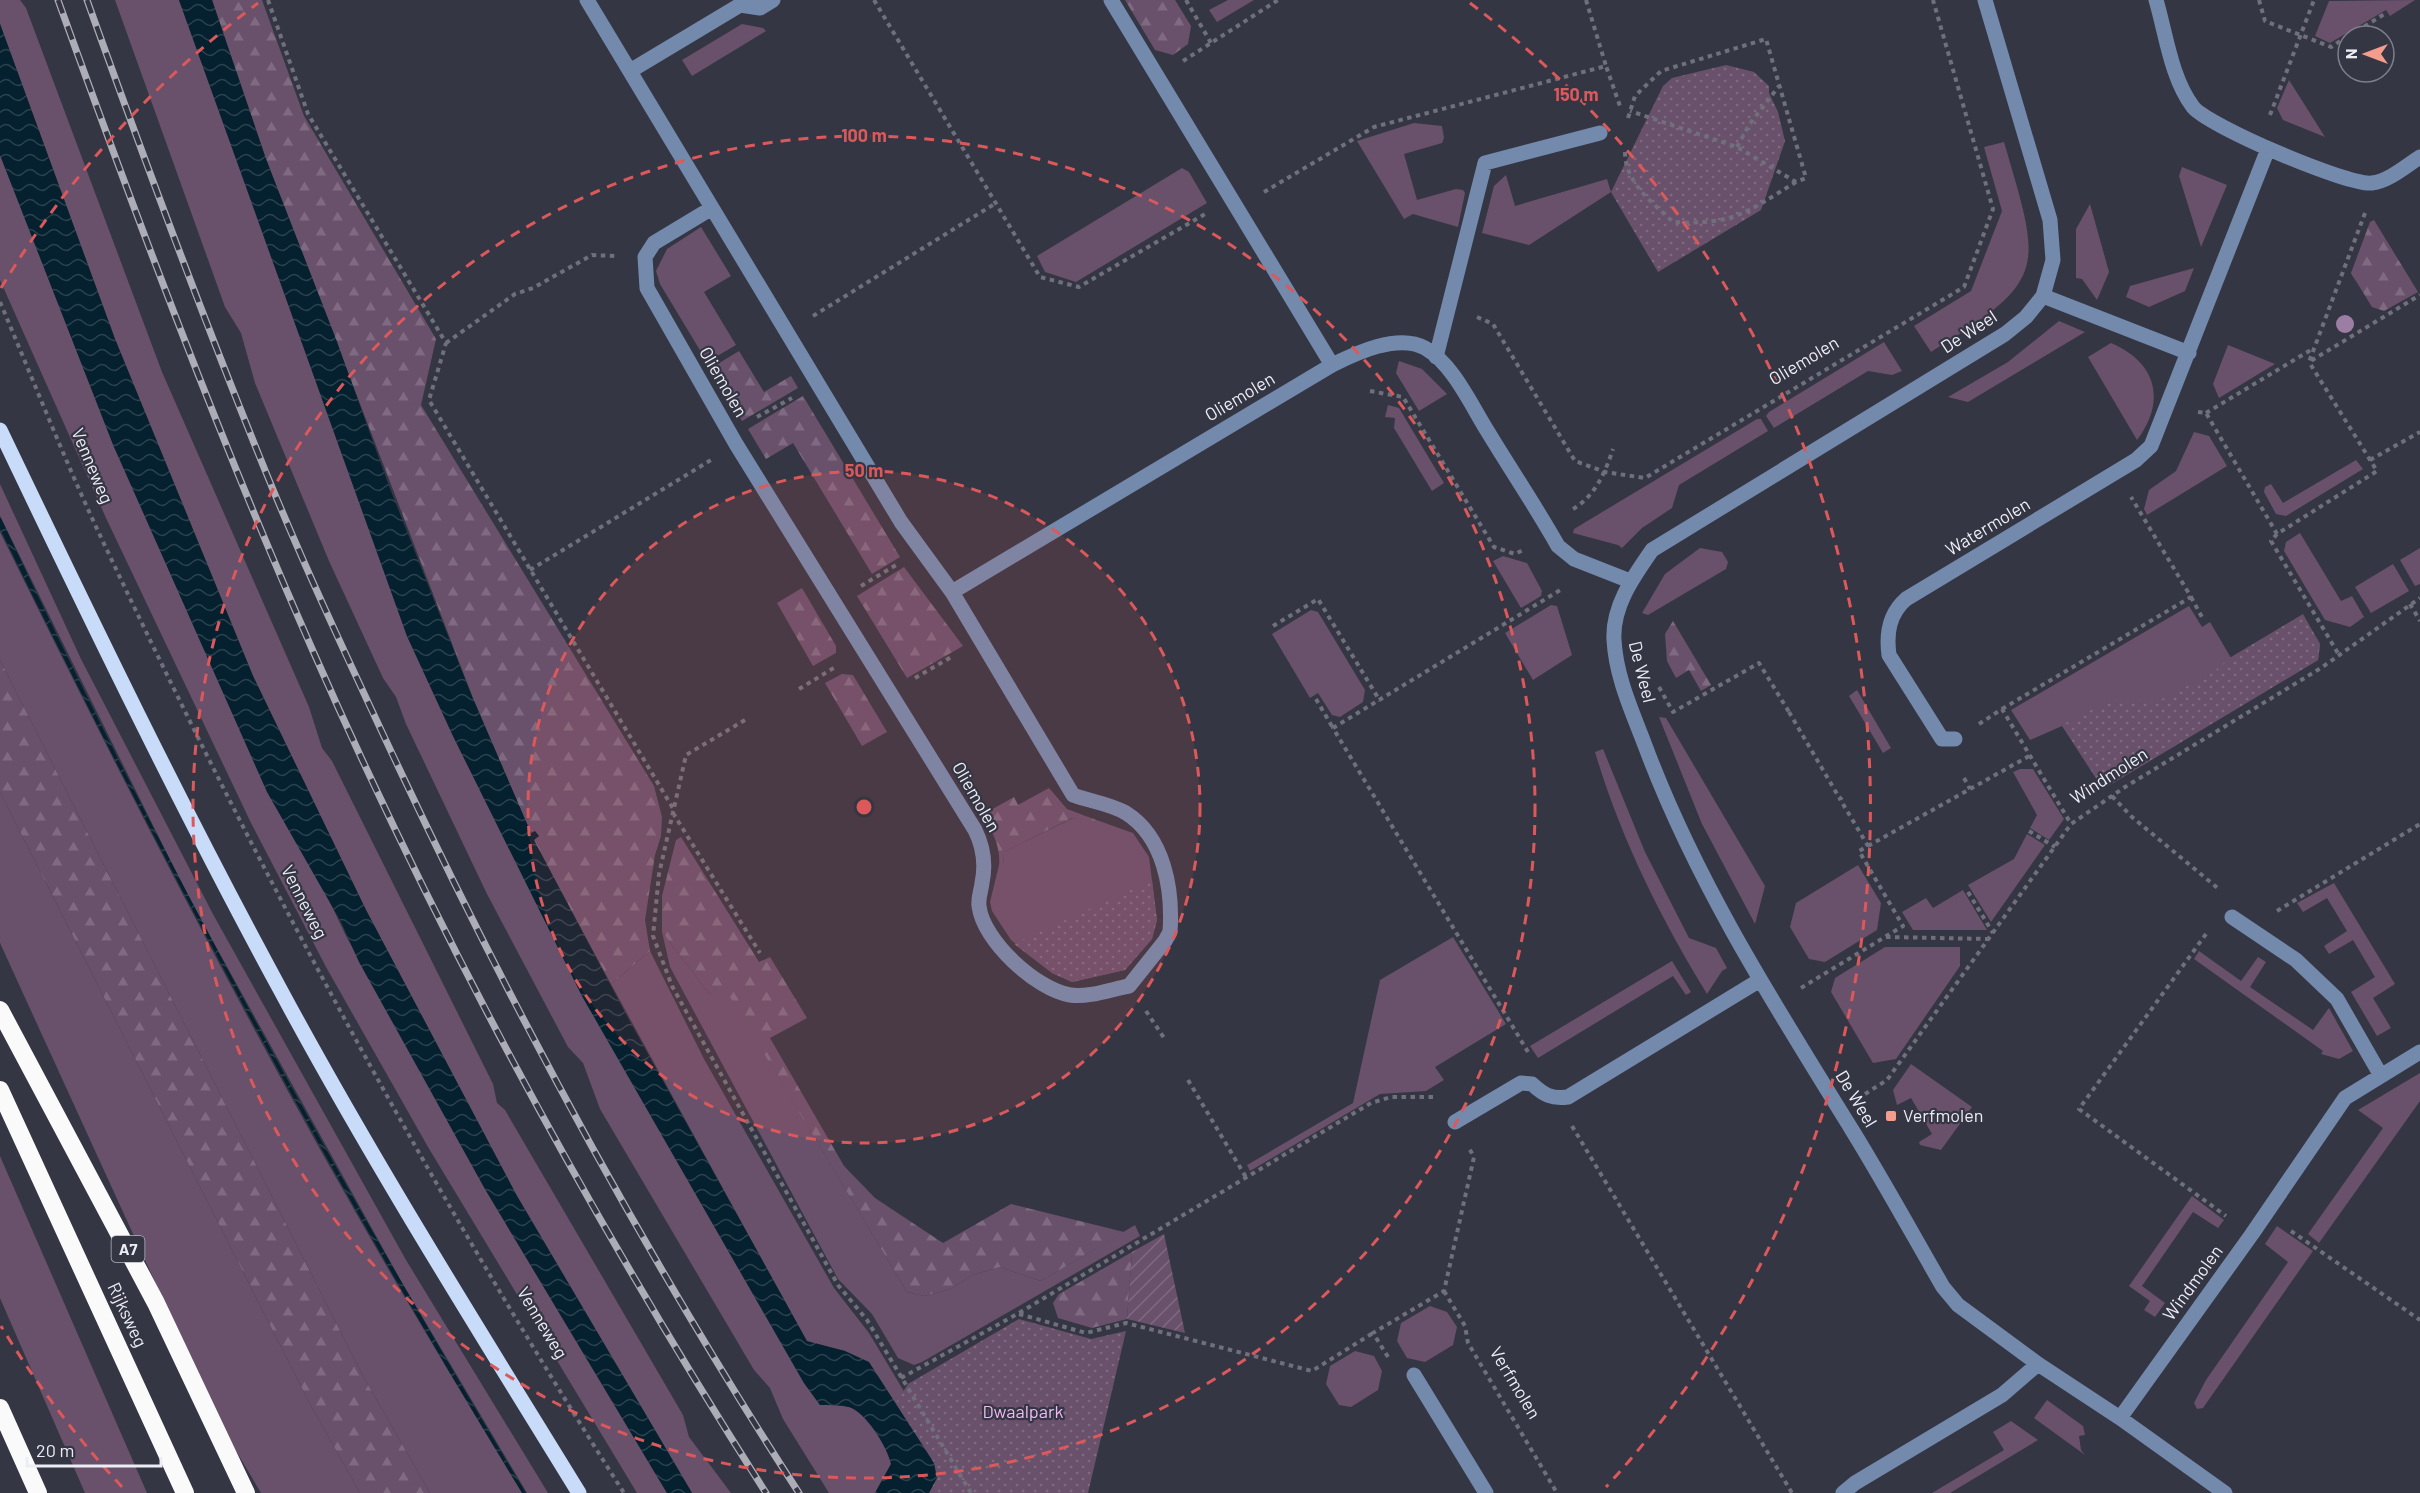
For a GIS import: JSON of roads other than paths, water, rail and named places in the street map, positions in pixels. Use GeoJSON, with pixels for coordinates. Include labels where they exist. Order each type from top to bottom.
{"type":"FeatureCollection","features":[{"type":"Feature","properties":{"kind":"highway","name":"A7"},"geometry":{"type":"LineString","coordinates":[[0,1010],[156,1303],[246,1493]]}},
{"type":"Feature","properties":{"kind":"highway","name":"Rijksweg"},"geometry":{"type":"LineString","coordinates":[[0,1090],[185,1493]]}},
{"type":"Feature","properties":{"kind":"highway"},"geometry":{"type":"LineString","coordinates":[[0,1408],[38,1493]]}},
{"type":"Feature","properties":{"kind":"main road"},"geometry":{"type":"LineString","coordinates":[[0,430],[163,764],[281,991],[403,1207],[579,1493]]}},
{"type":"Feature","properties":{"kind":"street","name":"Oliemolen"},"geometry":{"type":"LineString","coordinates":[[586,0],[630,71],[902,522],[951,592],[1073,795],[1124,811],[1147,830],[1161,854],[1170,932],[1129,986],[1071,995],[1043,984],[1011,959],[984,924],[979,908],[984,860],[982,845],[892,692],[733,438],[647,288],[645,257],[654,243],[712,208]]}},
{"type":"Feature","properties":{"kind":"street"},"geometry":{"type":"LineString","coordinates":[[630,71],[740,5],[760,8],[773,0]]}},
{"type":"Feature","properties":{"kind":"street"},"geometry":{"type":"LineString","coordinates":[[1111,0],[1332,365]]}},
{"type":"Feature","properties":{"kind":"street","name":"De Weel"},"geometry":{"type":"LineString","coordinates":[[1985,0],[2050,220],[2053,260],[2043,296],[2026,317],[2005,334],[1652,550],[1630,580],[1618,610],[1613,638],[1618,671],[1627,698],[1656,776],[1696,866],[1760,980],[1840,1110],[1943,1287],[1958,1305],[2038,1364],[2120,1418]]}},
{"type":"Feature","properties":{"kind":"street"},"geometry":{"type":"LineString","coordinates":[[2156,0],[2182,89],[2194,109],[2211,122],[2264,146],[2356,182],[2372,183],[2386,179],[2420,157]]}},
{"type":"Feature","properties":{"kind":"street"},"geometry":{"type":"LineString","coordinates":[[1436,357],[1485,163],[1600,132]]}},
{"type":"Feature","properties":{"kind":"street","name":"Watermolen"},"geometry":{"type":"LineString","coordinates":[[1955,739],[1942,739],[1889,655],[1887,638],[1896,608],[1906,599],[2116,472],[2151,446],[2189,353],[2264,146]]}},
{"type":"Feature","properties":{"kind":"street"},"geometry":{"type":"LineString","coordinates":[[2043,296],[2189,353]]}},
{"type":"Feature","properties":{"kind":"street","name":"Oliemolen"},"geometry":{"type":"LineString","coordinates":[[951,592],[1332,365],[1356,352],[1382,345],[1406,344],[1424,347],[1449,371],[1558,546],[1574,559],[1630,580]]}},
{"type":"Feature","properties":{"kind":"street"},"geometry":{"type":"LineString","coordinates":[[2232,917],[2296,960],[2337,999],[2380,1074]]}},
{"type":"Feature","properties":{"kind":"street"},"geometry":{"type":"LineString","coordinates":[[1455,1122],[1521,1083],[1532,1084],[1545,1095],[1555,1099],[1581,1090],[1760,980]]}},
{"type":"Feature","properties":{"kind":"street","name":"Windmolen"},"geometry":{"type":"LineString","coordinates":[[2120,1418],[2252,1234],[2345,1098],[2380,1074],[2420,1052]]}},
{"type":"Feature","properties":{"kind":"street"},"geometry":{"type":"LineString","coordinates":[[1842,1493],[2002,1395],[2038,1364]]}},
{"type":"Feature","properties":{"kind":"street"},"geometry":{"type":"LineString","coordinates":[[1414,1375],[1486,1493]]}},
{"type":"Feature","properties":{"kind":"street"},"geometry":{"type":"LineString","coordinates":[[2120,1418],[2225,1493]]}},
{"type":"Feature","properties":{"kind":"water"},"geometry":{"type":"Polygon","coordinates":[[[179,0],[212,0],[266,159],[336,339],[389,486],[471,694],[531,833],[535,831],[539,836],[534,840],[627,1016],[807,1341],[845,1351],[869,1362],[934,1463],[937,1478],[929,1493],[875,1493],[891,1464],[881,1440],[856,1410],[846,1406],[820,1405],[804,1383],[582,996],[453,736],[407,636],[179,0]]]}},
{"type":"Feature","properties":{"kind":"water"},"geometry":{"type":"Polygon","coordinates":[[[0,24],[115,339],[253,676],[366,910],[517,1196],[692,1493],[667,1493],[485,1189],[359,962],[341,922],[267,792],[114,447],[0,155],[0,24]]]}},
{"type":"Feature","properties":{"kind":"water"},"geometry":{"type":"Polygon","coordinates":[[[0,516],[122,765],[250,1011],[385,1254],[526,1493],[522,1493],[382,1257],[249,1017],[61,652],[0,529],[0,516]]]}},
{"type":"Feature","properties":{"kind":"railway"},"geometry":{"type":"LineString","coordinates":[[58,0],[212,409],[278,571],[362,760],[467,975],[523,1081],[641,1289],[766,1493]]}},
{"type":"Feature","properties":{"kind":"railway"},"geometry":{"type":"LineString","coordinates":[[87,0],[174,238],[267,475],[314,584],[397,764],[488,951],[586,1135],[689,1316],[799,1493]]}},
{"type":"Feature","properties":{"kind":"place","name":"Verfmolen"},"geometry":{"type":"Point","coordinates":[1891,1116]}},
{"type":"Feature","properties":{"kind":"park label","name":"Dwaalpark"},"geometry":{"type":"Point","coordinates":[1023,1412]}}]}
